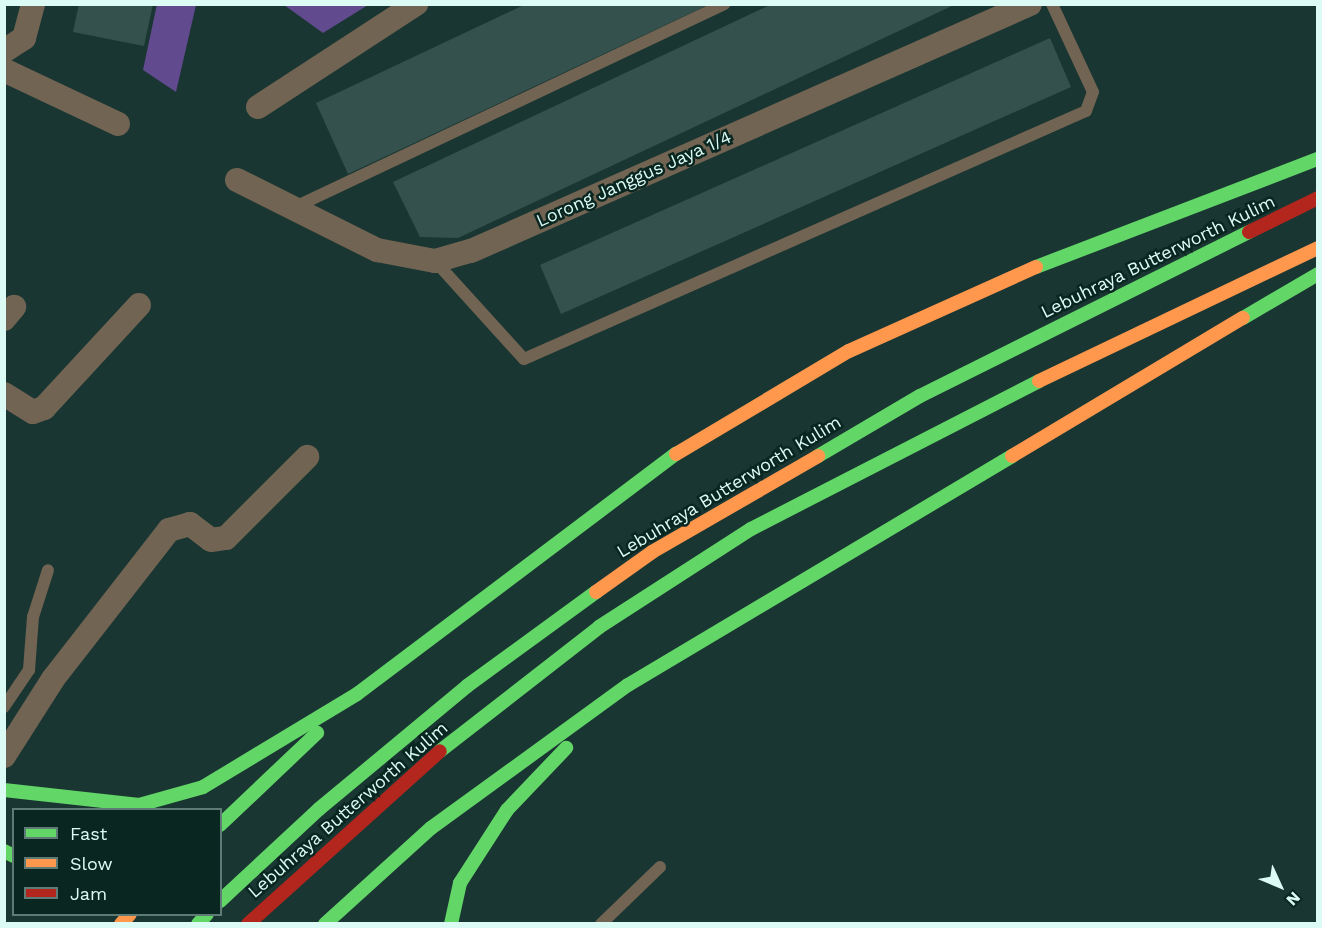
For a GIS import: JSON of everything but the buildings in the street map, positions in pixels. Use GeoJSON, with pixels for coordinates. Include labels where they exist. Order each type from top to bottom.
{"type":"FeatureCollection","features":[{"type":"Feature","properties":{"kind":"main road"},"geometry":{"type":"LineString","coordinates":[[222,823],[357,694],[658,465],[849,351],[998,282],[1317,159]]}},
{"type":"Feature","properties":{"kind":"main road","name":"Lebuhraya Butterworth Kulim"},"geometry":{"type":"LineString","coordinates":[[222,899],[319,809],[467,686],[642,558],[920,396],[1317,198]]}},
{"type":"Feature","properties":{"kind":"main road","name":"Lebuhraya Butterworth Kulim"},"geometry":{"type":"LineString","coordinates":[[248,924],[442,749],[599,627],[751,529],[936,430],[1317,248]]}},
{"type":"Feature","properties":{"kind":"main road"},"geometry":{"type":"LineString","coordinates":[[325,924],[431,828],[628,685],[1317,274]]}},
{"type":"Feature","properties":{"kind":"main road"},"geometry":{"type":"LineString","coordinates":[[451,924],[460,883],[507,810],[628,685]]}},
{"type":"Feature","properties":{"kind":"main road"},"geometry":{"type":"LineString","coordinates":[[4,790],[139,805],[192,790],[357,694]]}},
{"type":"Feature","properties":{"kind":"main road"},"geometry":{"type":"LineString","coordinates":[[4,799],[18,808]]}},
{"type":"Feature","properties":{"kind":"main road"},"geometry":{"type":"LineString","coordinates":[[194,916],[208,924]]}},
{"type":"Feature","properties":{"kind":"street"},"geometry":{"type":"LineString","coordinates":[[4,51],[24,38],[33,4]]}},
{"type":"Feature","properties":{"kind":"street"},"geometry":{"type":"LineString","coordinates":[[258,107],[416,4]]}},
{"type":"Feature","properties":{"kind":"street","name":"Lorong Janggus Jaya 1/4"},"geometry":{"type":"LineString","coordinates":[[237,180],[377,250],[435,261],[471,251],[1030,4]]}},
{"type":"Feature","properties":{"kind":"street"},"geometry":{"type":"LineString","coordinates":[[4,70],[118,124]]}},
{"type":"Feature","properties":{"kind":"street"},"geometry":{"type":"LineString","coordinates":[[4,394],[33,412],[44,408],[139,305]]}},
{"type":"Feature","properties":{"kind":"street"},"geometry":{"type":"LineString","coordinates":[[4,756],[52,679],[169,530],[190,524],[211,540],[226,538],[307,457]]}},
{"type":"Feature","properties":{"kind":"lane"},"geometry":{"type":"LineString","coordinates":[[292,209],[724,4]]}},
{"type":"Feature","properties":{"kind":"lane"},"geometry":{"type":"LineString","coordinates":[[435,261],[524,359],[1086,111],[1093,92],[1052,4]]}},
{"type":"Feature","properties":{"kind":"lane"},"geometry":{"type":"LineString","coordinates":[[4,707],[29,670],[33,617],[48,570]]}},
{"type":"Feature","properties":{"kind":"lane"},"geometry":{"type":"LineString","coordinates":[[601,924],[660,867]]}},
{"type":"Feature","properties":{"kind":"shaded area"},"geometry":{"type":"Polygon","coordinates":[[[157,4],[196,5],[176,92],[143,70],[157,4]]]}},
{"type":"Feature","properties":{"kind":"shaded area"},"geometry":{"type":"Polygon","coordinates":[[[284,5],[368,5],[323,33],[284,5]]]}},
{"type":"Feature","properties":{"kind":"traffic: fast"},"geometry":{"type":"LineString","coordinates":[[1036,267],[1318,159]]}},
{"type":"Feature","properties":{"kind":"traffic: fast"},"geometry":{"type":"LineString","coordinates":[[818,456],[920,396],[1249,232]]}},
{"type":"Feature","properties":{"kind":"traffic: fast"},"geometry":{"type":"LineString","coordinates":[[1243,318],[1318,274]]}},
{"type":"Feature","properties":{"kind":"traffic: fast"},"geometry":{"type":"LineString","coordinates":[[440,751],[599,627],[751,529],[1039,381]]}},
{"type":"Feature","properties":{"kind":"traffic: fast"},"geometry":{"type":"LineString","coordinates":[[4,790],[139,805],[203,787],[357,694],[676,454]]}},
{"type":"Feature","properties":{"kind":"traffic: fast"},"geometry":{"type":"LineString","coordinates":[[325,924],[431,828],[628,685],[1012,456]]}},
{"type":"Feature","properties":{"kind":"traffic: fast"},"geometry":{"type":"LineString","coordinates":[[222,899],[319,809],[467,686],[596,592]]}},
{"type":"Feature","properties":{"kind":"traffic: fast"},"geometry":{"type":"LineString","coordinates":[[222,823],[317,733]]}},
{"type":"Feature","properties":{"kind":"traffic: fast"},"geometry":{"type":"LineString","coordinates":[[451,924],[460,883],[507,810],[566,748]]}},
{"type":"Feature","properties":{"kind":"traffic: fast"},"geometry":{"type":"LineString","coordinates":[[4,851],[12,855]]}},
{"type":"Feature","properties":{"kind":"traffic: fast"},"geometry":{"type":"LineString","coordinates":[[198,924],[205,916]]}},
{"type":"Feature","properties":{"kind":"traffic: slow"},"geometry":{"type":"LineString","coordinates":[[1039,381],[1318,248]]}},
{"type":"Feature","properties":{"kind":"traffic: slow"},"geometry":{"type":"LineString","coordinates":[[676,454],[849,351],[1036,267]]}},
{"type":"Feature","properties":{"kind":"traffic: slow"},"geometry":{"type":"LineString","coordinates":[[1012,456],[1243,318]]}},
{"type":"Feature","properties":{"kind":"traffic: slow"},"geometry":{"type":"LineString","coordinates":[[596,592],[652,552],[818,456]]}},
{"type":"Feature","properties":{"kind":"traffic: slow"},"geometry":{"type":"LineString","coordinates":[[121,924],[128,916]]}},
{"type":"Feature","properties":{"kind":"traffic: jam"},"geometry":{"type":"LineString","coordinates":[[1249,232],[1318,198]]}},
{"type":"Feature","properties":{"kind":"traffic: jam"},"geometry":{"type":"LineString","coordinates":[[248,924],[440,751]]}}]}
